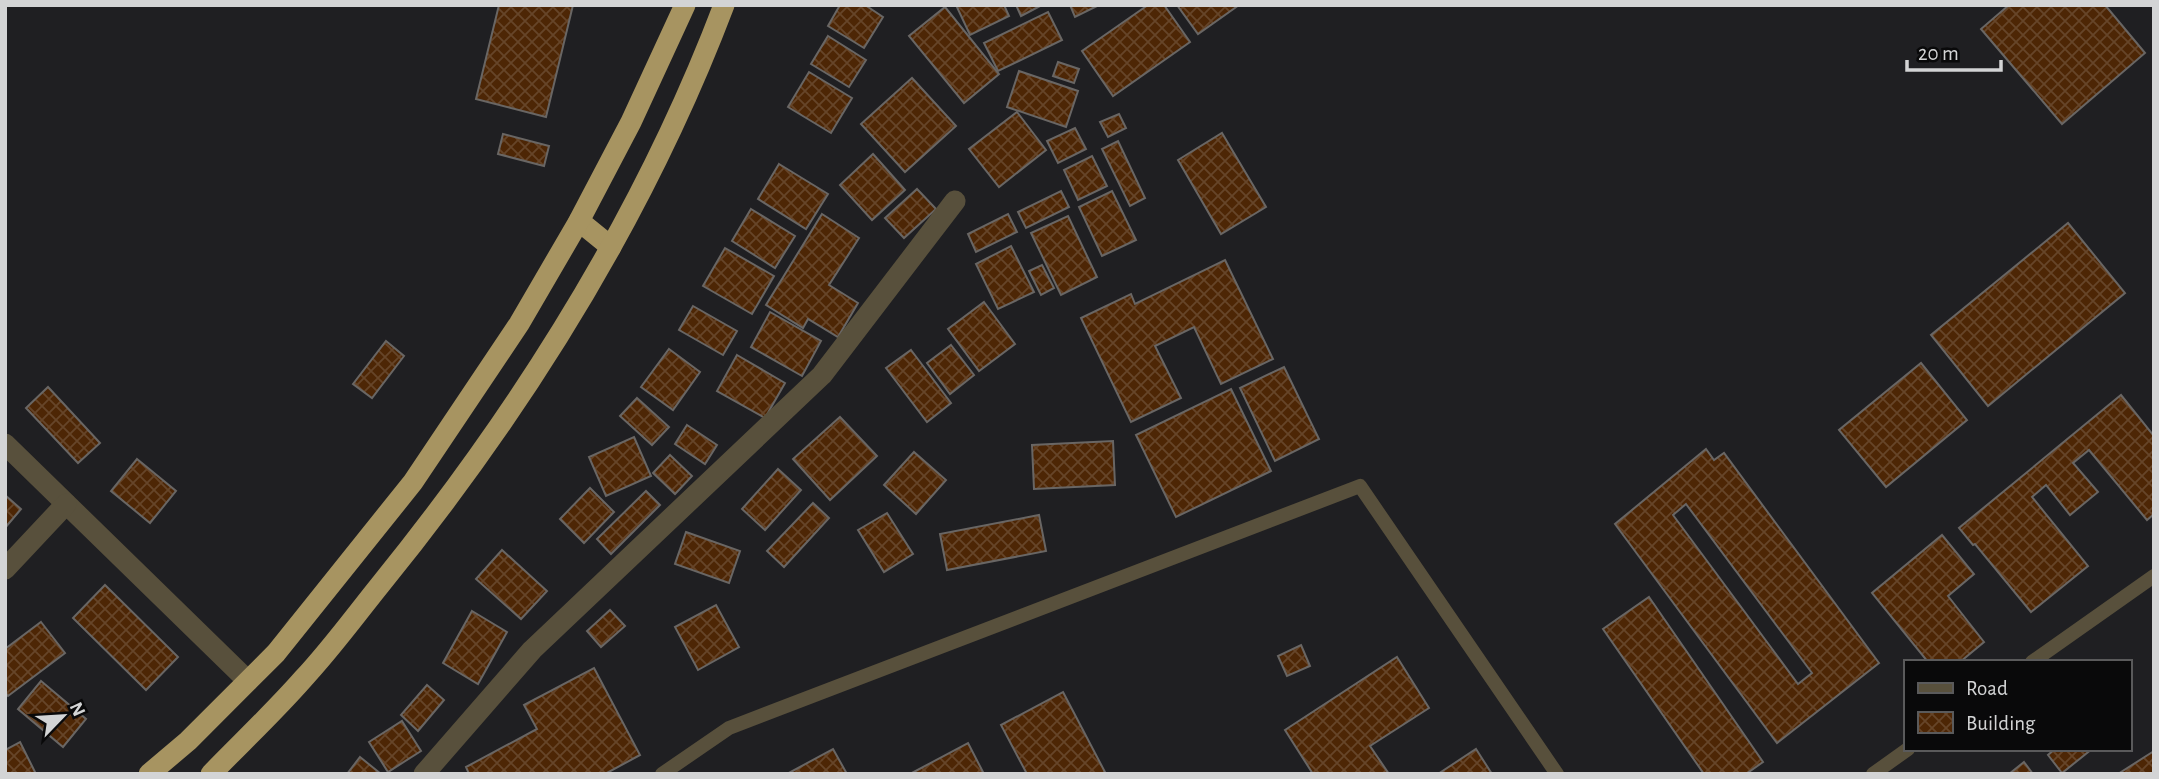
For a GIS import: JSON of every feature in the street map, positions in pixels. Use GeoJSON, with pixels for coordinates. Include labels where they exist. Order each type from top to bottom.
{"type":"FeatureCollection","features":[{"type":"Feature","properties":{"kind":"highway"},"geometry":{"type":"LineString","coordinates":[[149,774],[188,741],[276,653],[413,482],[519,324],[579,221],[631,122],[685,5]]}},
{"type":"Feature","properties":{"kind":"highway"},"geometry":{"type":"LineString","coordinates":[[211,774],[304,678],[441,510],[538,370],[611,247],[663,150],[724,5]]}},
{"type":"Feature","properties":{"kind":"highway"},"geometry":{"type":"LineString","coordinates":[[579,221],[611,247]]}},
{"type":"Feature","properties":{"kind":"street"},"geometry":{"type":"LineString","coordinates":[[424,774],[532,650],[822,375],[955,201]]}},
{"type":"Feature","properties":{"kind":"street"},"geometry":{"type":"LineString","coordinates":[[5,444],[248,681]]}},
{"type":"Feature","properties":{"kind":"street"},"geometry":{"type":"LineString","coordinates":[[5,569],[66,503]]}},
{"type":"Feature","properties":{"kind":"lane"},"geometry":{"type":"LineString","coordinates":[[662,774],[729,728],[1360,486],[1557,774]]}},
{"type":"Feature","properties":{"kind":"lane"},"geometry":{"type":"LineString","coordinates":[[2035,660],[2154,576]]}},
{"type":"Feature","properties":{"kind":"lane"},"geometry":{"type":"LineString","coordinates":[[1873,774],[1905,751]]}},
{"type":"Feature","properties":{"kind":"building"},"geometry":{"type":"Polygon","coordinates":[[[499,5],[573,5],[546,117],[476,99],[499,5]]]}},
{"type":"Feature","properties":{"kind":"building"},"geometry":{"type":"Polygon","coordinates":[[[840,5],[865,5],[883,17],[864,48],[828,26],[840,5]]]}},
{"type":"Feature","properties":{"kind":"building"},"geometry":{"type":"Polygon","coordinates":[[[956,5],[1004,5],[1009,16],[970,35],[956,5]]]}},
{"type":"Feature","properties":{"kind":"building"},"geometry":{"type":"Polygon","coordinates":[[[1016,5],[1042,5],[1021,16],[1016,5]]]}},
{"type":"Feature","properties":{"kind":"building"},"geometry":{"type":"Polygon","coordinates":[[[1070,5],[1099,5],[1075,17],[1070,5]]]}},
{"type":"Feature","properties":{"kind":"building"},"geometry":{"type":"Polygon","coordinates":[[[1148,5],[1164,5],[1190,42],[1113,96],[1082,51],[1148,5]]]}},
{"type":"Feature","properties":{"kind":"building"},"geometry":{"type":"Polygon","coordinates":[[[1177,5],[1239,5],[1198,34],[1177,5]]]}},
{"type":"Feature","properties":{"kind":"building"},"geometry":{"type":"Polygon","coordinates":[[[2009,5],[2105,5],[2145,53],[2062,124],[1981,29],[2009,5]]]}},
{"type":"Feature","properties":{"kind":"building"},"geometry":{"type":"Polygon","coordinates":[[[945,7],[999,74],[964,103],[909,36],[945,7]]]}},
{"type":"Feature","properties":{"kind":"building"},"geometry":{"type":"Polygon","coordinates":[[[1048,12],[1062,40],[998,71],[984,43],[1048,12]]]}},
{"type":"Feature","properties":{"kind":"building"},"geometry":{"type":"Polygon","coordinates":[[[828,36],[866,60],[849,87],[811,64],[828,36]]]}},
{"type":"Feature","properties":{"kind":"building"},"geometry":{"type":"Polygon","coordinates":[[[1058,62],[1079,69],[1074,83],[1053,76],[1058,62]]]}},
{"type":"Feature","properties":{"kind":"building"},"geometry":{"type":"Polygon","coordinates":[[[1019,71],[1078,91],[1066,127],[1007,107],[1019,71]]]}},
{"type":"Feature","properties":{"kind":"building"},"geometry":{"type":"Polygon","coordinates":[[[809,72],[852,98],[831,133],[788,107],[809,72]]]}},
{"type":"Feature","properties":{"kind":"building"},"geometry":{"type":"Polygon","coordinates":[[[912,78],[956,126],[905,172],[861,124],[912,78]]]}},
{"type":"Feature","properties":{"kind":"building"},"geometry":{"type":"Polygon","coordinates":[[[1017,112],[1046,150],[999,187],[969,149],[1017,112]]]}},
{"type":"Feature","properties":{"kind":"building"},"geometry":{"type":"Polygon","coordinates":[[[1119,114],[1126,128],[1108,137],[1100,122],[1119,114]]]}},
{"type":"Feature","properties":{"kind":"building"},"geometry":{"type":"Polygon","coordinates":[[[1075,128],[1086,149],[1058,163],[1047,141],[1075,128]]]}},
{"type":"Feature","properties":{"kind":"building"},"geometry":{"type":"Polygon","coordinates":[[[1222,133],[1266,207],[1221,234],[1178,160],[1222,133]]]}},
{"type":"Feature","properties":{"kind":"building"},"geometry":{"type":"Polygon","coordinates":[[[503,134],[549,146],[544,166],[498,154],[503,134]]]}},
{"type":"Feature","properties":{"kind":"building"},"geometry":{"type":"Polygon","coordinates":[[[1118,141],[1145,198],[1130,206],[1102,149],[1118,141]]]}},
{"type":"Feature","properties":{"kind":"building"},"geometry":{"type":"Polygon","coordinates":[[[873,154],[905,190],[872,220],[840,185],[873,154]]]}},
{"type":"Feature","properties":{"kind":"building"},"geometry":{"type":"Polygon","coordinates":[[[1092,156],[1107,186],[1078,200],[1064,170],[1092,156]]]}},
{"type":"Feature","properties":{"kind":"building"},"geometry":{"type":"Polygon","coordinates":[[[779,164],[828,194],[806,229],[758,199],[779,164]]]}},
{"type":"Feature","properties":{"kind":"building"},"geometry":{"type":"Polygon","coordinates":[[[917,189],[936,209],[904,238],[885,218],[917,189]]]}},
{"type":"Feature","properties":{"kind":"building"},"geometry":{"type":"Polygon","coordinates":[[[1061,191],[1069,207],[1026,228],[1018,212],[1061,191]]]}},
{"type":"Feature","properties":{"kind":"building"},"geometry":{"type":"Polygon","coordinates":[[[1112,191],[1136,240],[1102,256],[1079,207],[1112,191]]]}},
{"type":"Feature","properties":{"kind":"building"},"geometry":{"type":"Polygon","coordinates":[[[751,209],[795,236],[775,268],[732,241],[751,209]]]}},
{"type":"Feature","properties":{"kind":"building"},"geometry":{"type":"Polygon","coordinates":[[[822,214],[859,238],[829,285],[858,303],[838,337],[808,319],[803,328],[766,305],[822,214]]]}},
{"type":"Feature","properties":{"kind":"building"},"geometry":{"type":"Polygon","coordinates":[[[1008,214],[1017,232],[976,252],[968,234],[1008,214]]]}},
{"type":"Feature","properties":{"kind":"building"},"geometry":{"type":"Polygon","coordinates":[[[1068,216],[1097,277],[1061,295],[1031,233],[1068,216]]]}},
{"type":"Feature","properties":{"kind":"building"},"geometry":{"type":"Polygon","coordinates":[[[2068,223],[2125,293],[1988,406],[1931,335],[2068,223]]]}},
{"type":"Feature","properties":{"kind":"building"},"geometry":{"type":"Polygon","coordinates":[[[1011,246],[1034,292],[998,309],[976,264],[1011,246]]]}},
{"type":"Feature","properties":{"kind":"building"},"geometry":{"type":"Polygon","coordinates":[[[725,248],[774,276],[752,314],[703,286],[725,248]]]}},
{"type":"Feature","properties":{"kind":"building"},"geometry":{"type":"Polygon","coordinates":[[[1225,260],[1273,359],[1221,384],[1194,327],[1155,346],[1181,398],[1131,422],[1081,318],[1131,294],[1135,304],[1225,260]]]}},
{"type":"Feature","properties":{"kind":"building"},"geometry":{"type":"Polygon","coordinates":[[[1042,265],[1054,288],[1041,295],[1029,271],[1042,265]]]}},
{"type":"Feature","properties":{"kind":"building"},"geometry":{"type":"Polygon","coordinates":[[[984,302],[1015,344],[979,371],[948,329],[984,302]]]}},
{"type":"Feature","properties":{"kind":"building"},"geometry":{"type":"Polygon","coordinates":[[[693,306],[737,331],[723,355],[679,330],[693,306]]]}},
{"type":"Feature","properties":{"kind":"building"},"geometry":{"type":"Polygon","coordinates":[[[770,312],[821,341],[802,376],[751,347],[770,312]]]}},
{"type":"Feature","properties":{"kind":"building"},"geometry":{"type":"Polygon","coordinates":[[[386,341],[404,356],[372,398],[353,384],[386,341]]]}},
{"type":"Feature","properties":{"kind":"building"},"geometry":{"type":"Polygon","coordinates":[[[951,345],[974,375],[950,394],[927,363],[951,345]]]}},
{"type":"Feature","properties":{"kind":"building"},"geometry":{"type":"Polygon","coordinates":[[[669,349],[700,372],[673,410],[641,387],[669,349]]]}},
{"type":"Feature","properties":{"kind":"building"},"geometry":{"type":"Polygon","coordinates":[[[911,350],[951,403],[927,422],[886,368],[911,350]]]}},
{"type":"Feature","properties":{"kind":"building"},"geometry":{"type":"Polygon","coordinates":[[[737,355],[785,383],[765,418],[717,391],[737,355]]]}},
{"type":"Feature","properties":{"kind":"building"},"geometry":{"type":"Polygon","coordinates":[[[1921,363],[1967,420],[1886,487],[1839,430],[1921,363]]]}},
{"type":"Feature","properties":{"kind":"building"},"geometry":{"type":"Polygon","coordinates":[[[1284,367],[1319,439],[1275,461],[1240,388],[1284,367]]]}},
{"type":"Feature","properties":{"kind":"building"},"geometry":{"type":"Polygon","coordinates":[[[48,387],[100,443],[78,463],[26,408],[48,387]]]}},
{"type":"Feature","properties":{"kind":"building"},"geometry":{"type":"Polygon","coordinates":[[[1231,389],[1271,471],[1176,517],[1136,435],[1231,389]]]}},
{"type":"Feature","properties":{"kind":"building"},"geometry":{"type":"Polygon","coordinates":[[[2121,395],[2154,436],[2154,514],[2147,520],[2089,450],[2073,463],[2098,492],[2070,515],[2046,485],[2032,497],[2088,566],[2031,612],[1959,528],[2121,395]]]}},
{"type":"Feature","properties":{"kind":"building"},"geometry":{"type":"Polygon","coordinates":[[[637,398],[669,427],[652,445],[620,416],[637,398]]]}},
{"type":"Feature","properties":{"kind":"building"},"geometry":{"type":"Polygon","coordinates":[[[840,417],[877,456],[830,500],[793,459],[840,417]]]}},
{"type":"Feature","properties":{"kind":"building"},"geometry":{"type":"Polygon","coordinates":[[[687,425],[717,445],[705,464],[675,444],[687,425]]]}},
{"type":"Feature","properties":{"kind":"building"},"geometry":{"type":"Polygon","coordinates":[[[634,437],[651,476],[606,496],[589,457],[634,437]]]}},
{"type":"Feature","properties":{"kind":"building"},"geometry":{"type":"Polygon","coordinates":[[[1113,441],[1115,485],[1034,489],[1032,445],[1113,441]]]}},
{"type":"Feature","properties":{"kind":"building"},"geometry":{"type":"Polygon","coordinates":[[[1706,449],[1714,460],[1724,453],[1879,663],[1777,743],[1615,524],[1706,449]],[[1686,504],[1673,515],[1798,684],[1812,673],[1686,504]]]}},
{"type":"Feature","properties":{"kind":"building"},"geometry":{"type":"Polygon","coordinates":[[[914,452],[946,480],[916,514],[884,485],[914,452]]]}},
{"type":"Feature","properties":{"kind":"building"},"geometry":{"type":"Polygon","coordinates":[[[670,455],[692,476],[675,494],[653,473],[670,455]]]}},
{"type":"Feature","properties":{"kind":"building"},"geometry":{"type":"Polygon","coordinates":[[[137,459],[176,491],[150,523],[111,491],[137,459]]]}},
{"type":"Feature","properties":{"kind":"building"},"geometry":{"type":"Polygon","coordinates":[[[778,469],[801,490],[765,530],[742,509],[778,469]]]}},
{"type":"Feature","properties":{"kind":"building"},"geometry":{"type":"Polygon","coordinates":[[[590,488],[614,512],[584,543],[560,519],[590,488]]]}},
{"type":"Feature","properties":{"kind":"building"},"geometry":{"type":"Polygon","coordinates":[[[646,491],[660,505],[611,554],[597,539],[646,491]]]}},
{"type":"Feature","properties":{"kind":"building"},"geometry":{"type":"Polygon","coordinates":[[[5,495],[21,509],[5,528],[5,495]]]}},
{"type":"Feature","properties":{"kind":"building"},"geometry":{"type":"Polygon","coordinates":[[[813,503],[829,518],[784,567],[767,551],[813,503]]]}},
{"type":"Feature","properties":{"kind":"building"},"geometry":{"type":"Polygon","coordinates":[[[887,513],[913,554],[884,572],[858,530],[887,513]]]}},
{"type":"Feature","properties":{"kind":"building"},"geometry":{"type":"Polygon","coordinates":[[[1039,515],[1046,551],[947,570],[940,534],[1039,515]]]}},
{"type":"Feature","properties":{"kind":"building"},"geometry":{"type":"Polygon","coordinates":[[[686,532],[740,551],[729,583],[675,564],[686,532]]]}},
{"type":"Feature","properties":{"kind":"building"},"geometry":{"type":"Polygon","coordinates":[[[1942,535],[1974,574],[1948,596],[1984,642],[1962,660],[1926,660],[1872,593],[1942,535]]]}},
{"type":"Feature","properties":{"kind":"building"},"geometry":{"type":"Polygon","coordinates":[[[502,550],[547,591],[521,619],[476,579],[502,550]]]}},
{"type":"Feature","properties":{"kind":"building"},"geometry":{"type":"Polygon","coordinates":[[[105,585],[178,657],[146,690],[73,618],[105,585]]]}},
{"type":"Feature","properties":{"kind":"building"},"geometry":{"type":"Polygon","coordinates":[[[1649,597],[1763,762],[1746,774],[1704,774],[1603,629],[1649,597]]]}},
{"type":"Feature","properties":{"kind":"building"},"geometry":{"type":"Polygon","coordinates":[[[716,605],[739,647],[698,670],[675,627],[716,605]]]}},
{"type":"Feature","properties":{"kind":"building"},"geometry":{"type":"Polygon","coordinates":[[[610,610],[625,626],[601,647],[587,631],[610,610]]]}},
{"type":"Feature","properties":{"kind":"building"},"geometry":{"type":"Polygon","coordinates":[[[472,611],[507,632],[478,684],[443,663],[472,611]]]}},
{"type":"Feature","properties":{"kind":"building"},"geometry":{"type":"Polygon","coordinates":[[[41,622],[65,653],[8,696],[5,693],[5,649],[41,622]]]}},
{"type":"Feature","properties":{"kind":"building"},"geometry":{"type":"Polygon","coordinates":[[[1301,645],[1310,666],[1287,676],[1278,656],[1301,645]]]}},
{"type":"Feature","properties":{"kind":"building"},"geometry":{"type":"Polygon","coordinates":[[[1397,657],[1429,708],[1370,746],[1389,774],[1313,774],[1285,730],[1397,657]]]}},
{"type":"Feature","properties":{"kind":"building"},"geometry":{"type":"Polygon","coordinates":[[[594,668],[640,755],[605,774],[469,774],[466,767],[537,729],[524,705],[594,668]]]}},
{"type":"Feature","properties":{"kind":"building"},"geometry":{"type":"Polygon","coordinates":[[[41,681],[86,719],[63,747],[18,709],[41,681]]]}},
{"type":"Feature","properties":{"kind":"building"},"geometry":{"type":"Polygon","coordinates":[[[427,685],[444,700],[418,731],[401,715],[427,685]]]}},
{"type":"Feature","properties":{"kind":"building"},"geometry":{"type":"Polygon","coordinates":[[[1063,692],[1106,774],[1027,774],[1001,725],[1063,692]]]}},
{"type":"Feature","properties":{"kind":"building"},"geometry":{"type":"Polygon","coordinates":[[[402,721],[421,751],[388,772],[369,742],[402,721]]]}},
{"type":"Feature","properties":{"kind":"building"},"geometry":{"type":"Polygon","coordinates":[[[20,742],[36,774],[5,774],[5,750],[20,742]]]}},
{"type":"Feature","properties":{"kind":"building"},"geometry":{"type":"Polygon","coordinates":[[[968,743],[984,774],[910,774],[968,743]]]}},
{"type":"Feature","properties":{"kind":"building"},"geometry":{"type":"Polygon","coordinates":[[[833,749],[847,774],[787,774],[833,749]]]}},
{"type":"Feature","properties":{"kind":"building"},"geometry":{"type":"Polygon","coordinates":[[[1476,749],[1492,774],[1438,774],[1476,749]]]}},
{"type":"Feature","properties":{"kind":"building"},"geometry":{"type":"Polygon","coordinates":[[[2053,751],[2090,751],[2062,773],[2048,755],[2053,751]]]}},
{"type":"Feature","properties":{"kind":"building"},"geometry":{"type":"Polygon","coordinates":[[[2154,751],[2154,774],[2118,774],[2154,751]]]}},
{"type":"Feature","properties":{"kind":"building"},"geometry":{"type":"Polygon","coordinates":[[[360,757],[381,774],[347,774],[360,757]]]}},
{"type":"Feature","properties":{"kind":"building"},"geometry":{"type":"Polygon","coordinates":[[[2024,762],[2033,774],[2009,774],[2024,762]]]}}]}
